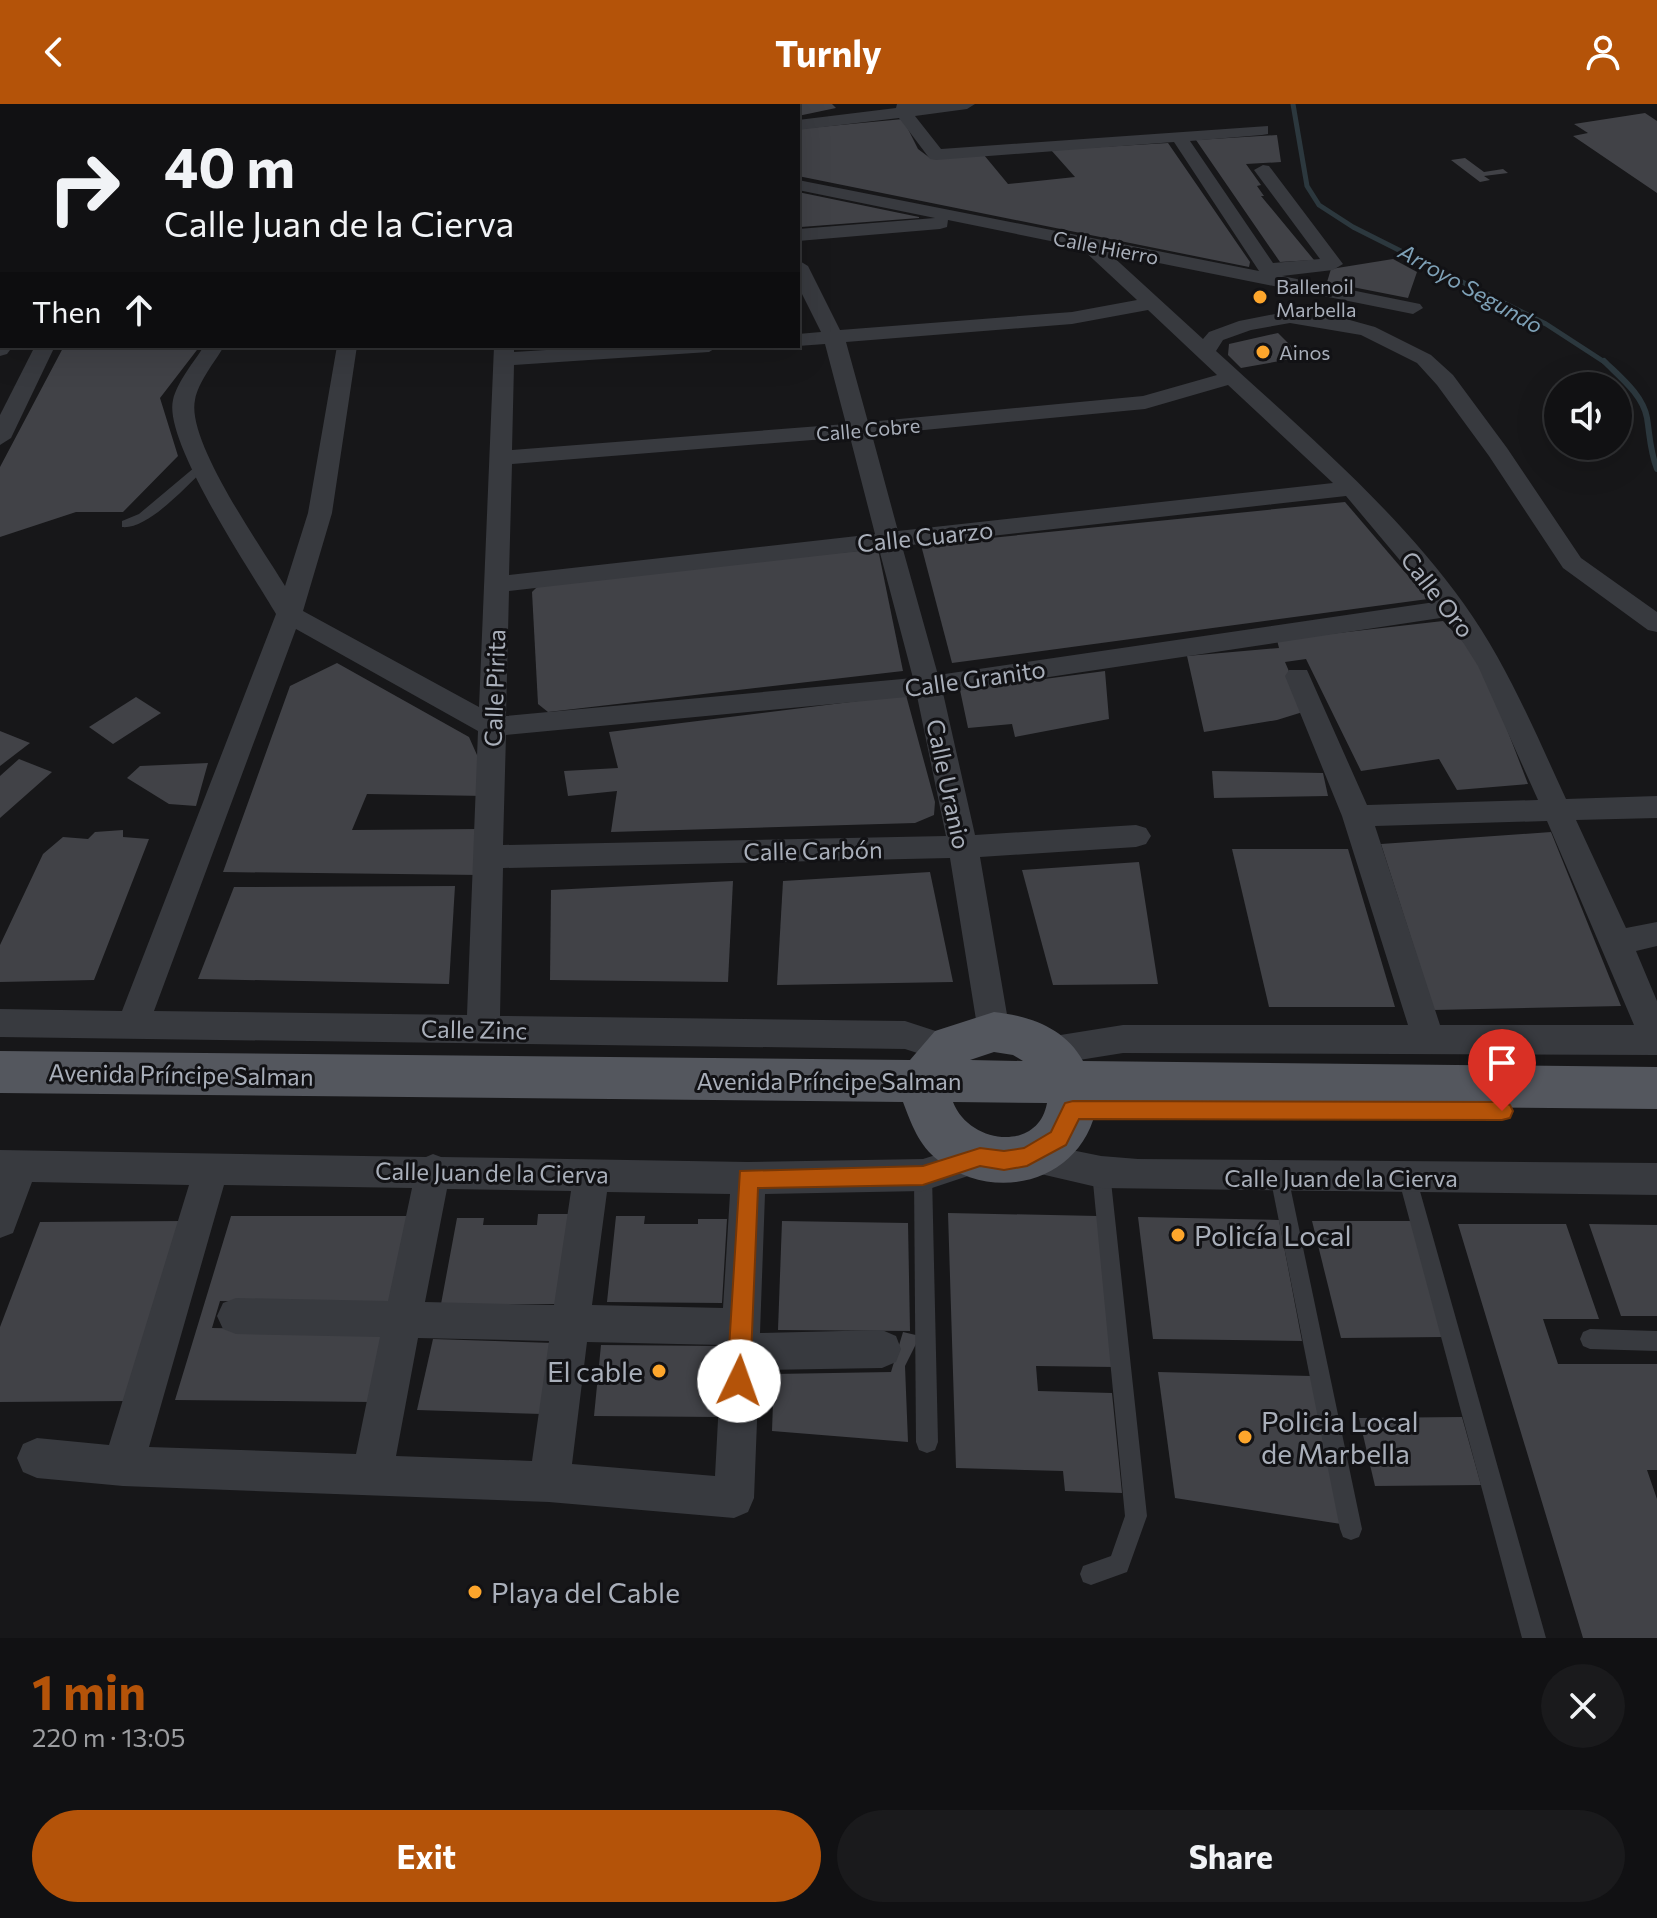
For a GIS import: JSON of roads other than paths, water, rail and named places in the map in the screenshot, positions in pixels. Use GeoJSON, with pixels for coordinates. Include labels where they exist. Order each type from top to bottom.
{"type":"FeatureCollection","features":[{"type":"Feature","properties":{"kind":"main road"},"geometry":{"type":"LineString","coordinates":[[994,1032],[1022,1037],[1064,1081],[1058,1139],[1004,1157],[946,1138],[932,1079],[968,1036],[994,1032]]}},
{"type":"Feature","properties":{"kind":"main road","name":"Avenida Príncipe Salman"},"geometry":{"type":"LineString","coordinates":[[0,1072],[1657,1088]]}},
{"type":"Feature","properties":{"kind":"main road","name":"Avenida Príncipe Salman"},"geometry":{"type":"LineString","coordinates":[[0,1100],[932,1079]]}},
{"type":"Feature","properties":{"kind":"main road","name":"Avenida Príncipe Salman"},"geometry":{"type":"LineString","coordinates":[[1064,1081],[1657,1112]]}},
{"type":"Feature","properties":{"kind":"street"},"geometry":{"type":"LineString","coordinates":[[800,124],[842,110],[967,104]]}},
{"type":"Feature","properties":{"kind":"street"},"geometry":{"type":"LineString","coordinates":[[909,107],[936,155],[1262,130]]}},
{"type":"Feature","properties":{"kind":"street"},"geometry":{"type":"LineString","coordinates":[[1180,138],[1272,275],[1333,264],[1263,170]]}},
{"type":"Feature","properties":{"kind":"street","name":"Calle Hierro"},"geometry":{"type":"LineString","coordinates":[[800,185],[1087,243],[1272,275],[1305,287],[1413,308]]}},
{"type":"Feature","properties":{"kind":"street"},"geometry":{"type":"LineString","coordinates":[[800,235],[975,220]]}},
{"type":"Feature","properties":{"kind":"street","name":"Calle Oro"},"geometry":{"type":"LineString","coordinates":[[1087,243],[1352,488],[1454,608],[1491,666],[1617,942],[1656,1039]]}},
{"type":"Feature","properties":{"kind":"street","name":"Calle Uranio"},"geometry":{"type":"LineString","coordinates":[[800,270],[834,338],[928,686],[963,847],[994,1032]]}},
{"type":"Feature","properties":{"kind":"street"},"geometry":{"type":"LineString","coordinates":[[1290,317],[1305,287]]}},
{"type":"Feature","properties":{"kind":"street"},"geometry":{"type":"LineString","coordinates":[[800,340],[1072,318],[1152,303]]}},
{"type":"Feature","properties":{"kind":"street"},"geometry":{"type":"LineString","coordinates":[[1205,352],[1216,336],[1246,325],[1290,317],[1339,323],[1368,331],[1424,359],[1445,380],[1499,453],[1572,563],[1657,624]]}},
{"type":"Feature","properties":{"kind":"street"},"geometry":{"type":"LineString","coordinates":[[0,438],[44,348]]}},
{"type":"Feature","properties":{"kind":"street"},"geometry":{"type":"LineString","coordinates":[[213,348],[184,397],[182,416],[201,466],[289,614],[493,727]]}},
{"type":"Feature","properties":{"kind":"street"},"geometry":{"type":"LineString","coordinates":[[133,1024],[289,614],[320,513],[347,348]]}},
{"type":"Feature","properties":{"kind":"street"},"geometry":{"type":"LineString","coordinates":[[504,353],[650,348]]}},
{"type":"Feature","properties":{"kind":"street","name":"Calle Pirita"},"geometry":{"type":"LineString","coordinates":[[483,1029],[504,353]]}},
{"type":"Feature","properties":{"kind":"street","name":"Calle Cobre"},"geometry":{"type":"LineString","coordinates":[[501,458],[859,430],[1145,402],[1232,377]]}},
{"type":"Feature","properties":{"kind":"street","name":"Calle Cuarzo"},"geometry":{"type":"LineString","coordinates":[[497,584],[1352,488]]}},
{"type":"Feature","properties":{"kind":"street","name":"Calle Granito"},"geometry":{"type":"LineString","coordinates":[[493,727],[928,686],[1454,608]]}},
{"type":"Feature","properties":{"kind":"street"},"geometry":{"type":"LineString","coordinates":[[1298,676],[1357,816],[1428,1038]]}},
{"type":"Feature","properties":{"kind":"street"},"geometry":{"type":"LineString","coordinates":[[1357,816],[1657,807]]}},
{"type":"Feature","properties":{"kind":"street","name":"Calle Carbón"},"geometry":{"type":"LineString","coordinates":[[489,857],[963,847],[1136,836]]}},
{"type":"Feature","properties":{"kind":"street"},"geometry":{"type":"LineString","coordinates":[[1617,942],[1657,934]]}},
{"type":"Feature","properties":{"kind":"street","name":"Calle Zinc"},"geometry":{"type":"LineString","coordinates":[[0,1023],[905,1035],[932,1079]]}},
{"type":"Feature","properties":{"kind":"street"},"geometry":{"type":"LineString","coordinates":[[1064,1081],[1123,1039],[1656,1039]]}},
{"type":"Feature","properties":{"kind":"street","name":"Calle Juan de la Cierva"},"geometry":{"type":"LineString","coordinates":[[10,1166],[433,1170],[748,1178],[923,1175],[1004,1157],[1101,1172],[1657,1179]]}},
{"type":"Feature","properties":{"kind":"street"},"geometry":{"type":"LineString","coordinates":[[0,1221],[10,1166]]}},
{"type":"Feature","properties":{"kind":"street"},"geometry":{"type":"LineString","coordinates":[[123,1466],[212,1167]]}},
{"type":"Feature","properties":{"kind":"street"},"geometry":{"type":"LineString","coordinates":[[372,1475],[433,1170]]}},
{"type":"Feature","properties":{"kind":"street"},"geometry":{"type":"LineString","coordinates":[[549,1482],[591,1175]]}},
{"type":"Feature","properties":{"kind":"street"},"geometry":{"type":"LineString","coordinates":[[37,1458],[123,1466],[549,1482],[734,1498],[748,1178]]}},
{"type":"Feature","properties":{"kind":"street"},"geometry":{"type":"LineString","coordinates":[[236,1316],[570,1324],[882,1349]]}},
{"type":"Feature","properties":{"kind":"lane"},"geometry":{"type":"LineString","coordinates":[[127,524],[143,517],[201,466]]}},
{"type":"Feature","properties":{"kind":"lane"},"geometry":{"type":"LineString","coordinates":[[1091,1574],[1119,1564],[1136,1516],[1101,1172]]}},
{"type":"Feature","properties":{"kind":"lane"},"geometry":{"type":"LineString","coordinates":[[923,1175],[927,1442]]}},
{"type":"Feature","properties":{"kind":"lane"},"geometry":{"type":"LineString","coordinates":[[1279,1176],[1351,1529]]}},
{"type":"Feature","properties":{"kind":"lane"},"geometry":{"type":"LineString","coordinates":[[1407,1177],[1534,1638]]}},
{"type":"Feature","properties":{"kind":"lane"},"geometry":{"type":"LineString","coordinates":[[1590,1339],[1657,1341]]}},
{"type":"Feature","properties":{"kind":"waterway","name":"Arroyo Segundo"},"geometry":{"type":"LineString","coordinates":[[1293,104],[1307,186],[1319,205],[1353,227],[1546,324],[1606,363]]}},
{"type":"Feature","properties":{"kind":"waterway","name":"Arroyo Segundo"},"geometry":{"type":"LineString","coordinates":[[1606,363],[1630,387],[1645,410],[1657,469]]}},
{"type":"Feature","properties":{"kind":"place","name":"Ballenoil Marbella"},"geometry":{"type":"Point","coordinates":[1260,297]}},
{"type":"Feature","properties":{"kind":"place","name":"Ainos"},"geometry":{"type":"Point","coordinates":[1263,352]}},
{"type":"Feature","properties":{"kind":"place","name":"Policía Local"},"geometry":{"type":"Point","coordinates":[1178,1235]}},
{"type":"Feature","properties":{"kind":"place","name":"El cable"},"geometry":{"type":"Point","coordinates":[659,1371]}},
{"type":"Feature","properties":{"kind":"place","name":"Policia Local de Marbella"},"geometry":{"type":"Point","coordinates":[1245,1437]}},
{"type":"Feature","properties":{"kind":"place","name":"Playa del Cable"},"geometry":{"type":"Point","coordinates":[475,1592]}}]}
